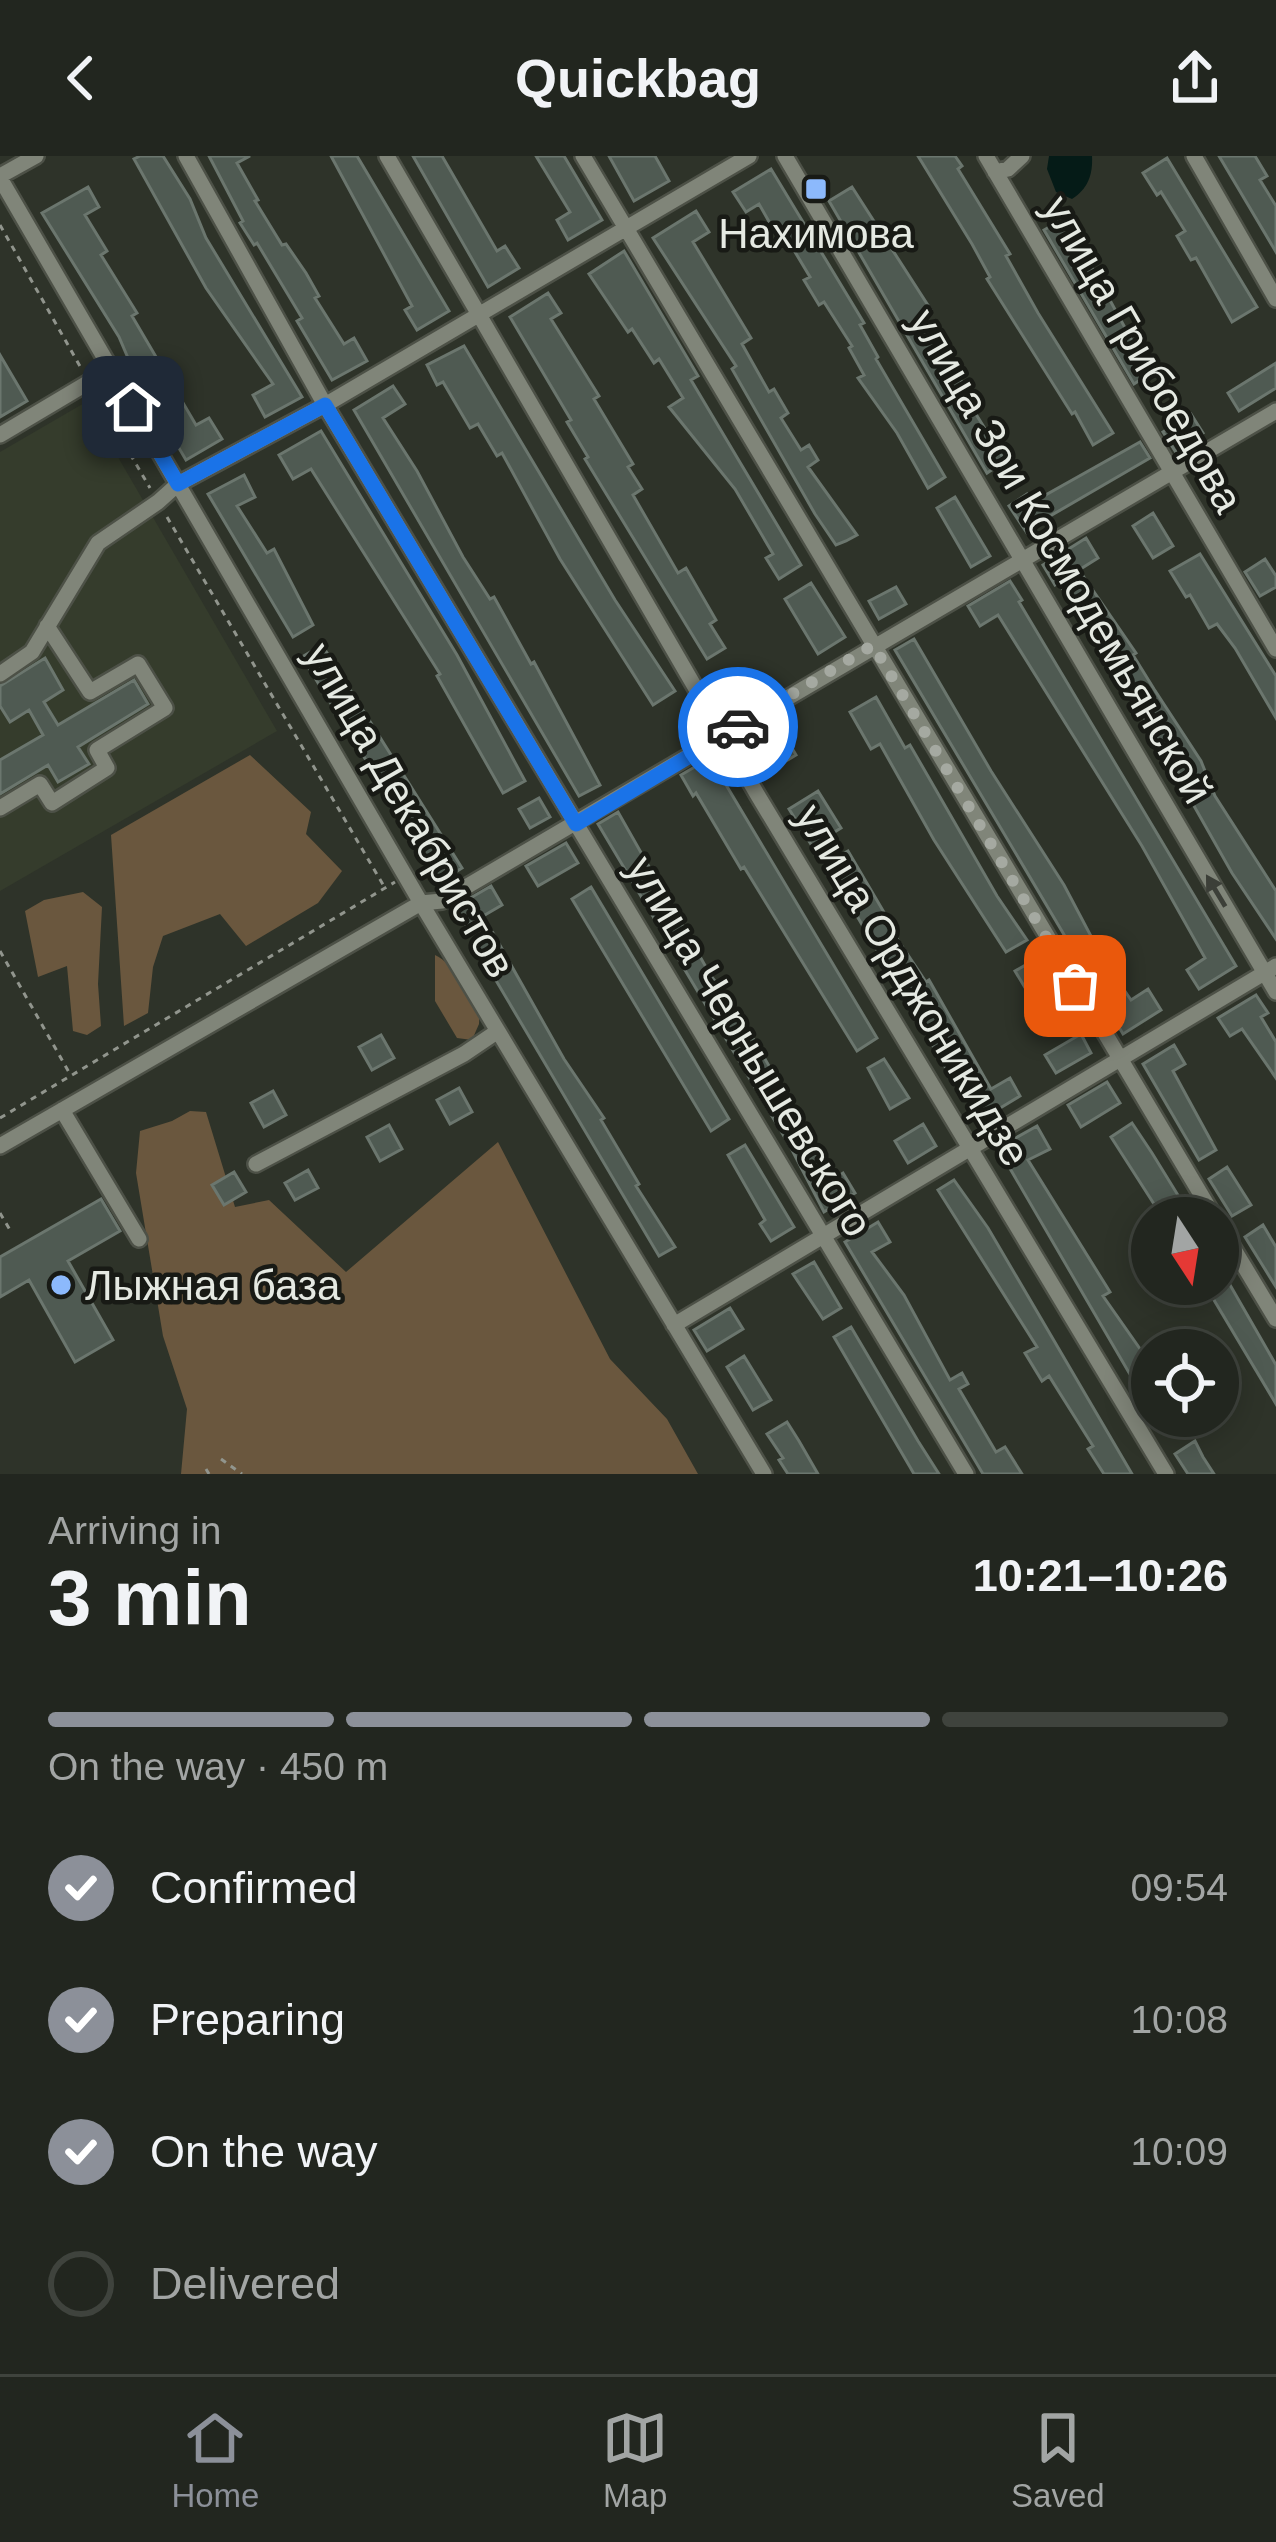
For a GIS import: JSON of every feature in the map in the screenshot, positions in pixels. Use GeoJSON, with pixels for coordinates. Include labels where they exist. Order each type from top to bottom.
{"type":"FeatureCollection","features":[{"type":"Feature","properties":{"kind":"street"},"geometry":{"type":"LineString","coordinates":[[0,177],[36,156]]}},
{"type":"Feature","properties":{"kind":"street","name":"улица Чернышевского"},"geometry":{"type":"LineString","coordinates":[[186,156],[325,405],[966,1474]]}},
{"type":"Feature","properties":{"kind":"street","name":"улица Орджоникидзе"},"geometry":{"type":"LineString","coordinates":[[386,156],[723,736],[1166,1474]]}},
{"type":"Feature","properties":{"kind":"street"},"geometry":{"type":"LineString","coordinates":[[583,156],[1202,1197]]}},
{"type":"Feature","properties":{"kind":"street"},"geometry":{"type":"LineString","coordinates":[[0,674],[32,652],[98,543],[178,484],[325,405],[749,156]]}},
{"type":"Feature","properties":{"kind":"street","name":"улица Зои Космодемьянской"},"geometry":{"type":"LineString","coordinates":[[784,156],[1270,970],[1276,992]]}},
{"type":"Feature","properties":{"kind":"street","name":"улица Грибоедова"},"geometry":{"type":"LineString","coordinates":[[986,156],[1276,649]]}},
{"type":"Feature","properties":{"kind":"street"},"geometry":{"type":"LineString","coordinates":[[995,172],[1008,169],[1022,156]]}},
{"type":"Feature","properties":{"kind":"street"},"geometry":{"type":"LineString","coordinates":[[1194,156],[1276,299]]}},
{"type":"Feature","properties":{"kind":"street","name":"улица Декабристов"},"geometry":{"type":"LineString","coordinates":[[0,177],[406,876],[764,1474]]}},
{"type":"Feature","properties":{"kind":"street"},"geometry":{"type":"LineString","coordinates":[[0,435],[111,369]]}},
{"type":"Feature","properties":{"kind":"street"},"geometry":{"type":"LineString","coordinates":[[0,1147],[422,903],[442,901],[576,824],[1276,411]]}},
{"type":"Feature","properties":{"kind":"street"},"geometry":{"type":"LineString","coordinates":[[0,808],[40,784],[52,802],[107,768],[97,750],[165,708],[138,664],[90,692],[46,626]]}},
{"type":"Feature","properties":{"kind":"street"},"geometry":{"type":"LineString","coordinates":[[674,1325],[1270,970]]}},
{"type":"Feature","properties":{"kind":"street"},"geometry":{"type":"LineString","coordinates":[[256,1164],[464,1054],[498,1031]]}},
{"type":"Feature","properties":{"kind":"street"},"geometry":{"type":"LineString","coordinates":[[62,1109],[139,1239]]}},
{"type":"Feature","properties":{"kind":"street"},"geometry":{"type":"LineString","coordinates":[[1239,1259],[1276,1319]]}},
{"type":"Feature","properties":{"kind":"path"},"geometry":{"type":"LineString","coordinates":[[0,225],[385,888]]}},
{"type":"Feature","properties":{"kind":"path"},"geometry":{"type":"LineString","coordinates":[[0,1118],[406,876]]}},
{"type":"Feature","properties":{"kind":"path"},"geometry":{"type":"LineString","coordinates":[[0,951],[71,1075]]}},
{"type":"Feature","properties":{"kind":"path"},"geometry":{"type":"LineString","coordinates":[[0,1213],[10,1230]]}},
{"type":"Feature","properties":{"kind":"path"},"geometry":{"type":"LineString","coordinates":[[221,1459],[242,1474]]}},
{"type":"Feature","properties":{"kind":"shaded area"},"geometry":{"type":"Polygon","coordinates":[[[86,402],[277,731],[0,891],[0,452],[86,402]]]}},
{"type":"Feature","properties":{"kind":"shaded area"},"geometry":{"type":"Polygon","coordinates":[[[250,755],[311,812],[306,834],[342,871],[318,903],[246,946],[220,914],[163,936],[153,967],[148,1013],[124,1026],[111,835],[250,755]]]}},
{"type":"Feature","properties":{"kind":"shaded area"},"geometry":{"type":"Polygon","coordinates":[[[83,892],[102,907],[101,1026],[87,1035],[73,1031],[67,966],[38,977],[25,911],[44,900],[83,892]]]}},
{"type":"Feature","properties":{"kind":"shaded area"},"geometry":{"type":"Polygon","coordinates":[[[435,955],[480,1003],[472,1040],[457,1038],[435,1001],[435,955]]]}},
{"type":"Feature","properties":{"kind":"shaded area"},"geometry":{"type":"Polygon","coordinates":[[[190,1111],[206,1112],[235,1207],[269,1200],[346,1272],[498,1142],[610,1359],[667,1419],[698,1474],[181,1474],[187,1409],[163,1336],[136,1173],[140,1131],[190,1111]]]}},
{"type":"Feature","properties":{"kind":"water"},"geometry":{"type":"Polygon","coordinates":[[[1049,156],[1092,156],[1088,180],[1072,199],[1056,192],[1047,169],[1049,156]]]}},
{"type":"Feature","properties":{"kind":"building"},"geometry":{"type":"Polygon","coordinates":[[[163,156],[190,199],[206,238],[302,397],[265,417],[253,395],[273,384],[206,288],[134,159],[163,156]]]}},
{"type":"Feature","properties":{"kind":"building"},"geometry":{"type":"Polygon","coordinates":[[[209,156],[250,156],[237,163],[255,201],[306,273],[319,296],[315,298],[344,344],[354,338],[367,361],[332,380],[297,321],[302,318],[240,223],[209,156]]]}},
{"type":"Feature","properties":{"kind":"building"},"geometry":{"type":"Polygon","coordinates":[[[331,156],[357,156],[449,311],[417,330],[405,310],[412,306],[331,156]]]}},
{"type":"Feature","properties":{"kind":"building"},"geometry":{"type":"Polygon","coordinates":[[[413,156],[442,156],[497,251],[505,246],[519,268],[488,287],[413,156]]]}},
{"type":"Feature","properties":{"kind":"building"},"geometry":{"type":"Polygon","coordinates":[[[536,156],[564,156],[602,220],[568,240],[557,220],[570,212],[536,156]]]}},
{"type":"Feature","properties":{"kind":"building"},"geometry":{"type":"Polygon","coordinates":[[[609,156],[655,156],[669,181],[634,201],[609,156]]]}},
{"type":"Feature","properties":{"kind":"building"},"geometry":{"type":"Polygon","coordinates":[[[918,156],[955,156],[1038,313],[1113,433],[1093,445],[987,279],[972,244],[918,156]]]}},
{"type":"Feature","properties":{"kind":"building"},"geometry":{"type":"Polygon","coordinates":[[[1219,156],[1255,156],[1267,176],[1260,180],[1276,206],[1276,252],[1219,156]]]}},
{"type":"Feature","properties":{"kind":"building"},"geometry":{"type":"Polygon","coordinates":[[[1167,158],[1257,307],[1232,322],[1196,258],[1191,260],[1177,236],[1185,231],[1143,173],[1167,158]]]}},
{"type":"Feature","properties":{"kind":"building"},"geometry":{"type":"Polygon","coordinates":[[[771,169],[864,323],[860,325],[876,359],[945,477],[928,488],[858,378],[864,375],[852,346],[824,302],[819,305],[804,280],[810,277],[786,237],[780,241],[759,204],[746,212],[733,192],[771,169]]]}},
{"type":"Feature","properties":{"kind":"building"},"geometry":{"type":"Polygon","coordinates":[[[88,187],[99,207],[85,215],[107,251],[101,255],[137,313],[132,316],[196,425],[209,418],[222,439],[186,460],[119,337],[42,213],[88,187]]]}},
{"type":"Feature","properties":{"kind":"building"},"geometry":{"type":"Polygon","coordinates":[[[852,187],[931,310],[923,314],[1005,461],[987,473],[829,201],[852,187]]]}},
{"type":"Feature","properties":{"kind":"building"},"geometry":{"type":"Polygon","coordinates":[[[696,211],[709,232],[693,242],[751,338],[742,344],[769,392],[774,389],[788,413],[781,418],[801,450],[809,445],[818,460],[808,467],[857,535],[846,541],[836,545],[815,514],[732,369],[736,366],[653,238],[696,211]]]}},
{"type":"Feature","properties":{"kind":"building"},"geometry":{"type":"Polygon","coordinates":[[[1065,218],[1135,346],[1154,371],[1134,384],[1044,230],[1065,218]]]}},
{"type":"Feature","properties":{"kind":"building"},"geometry":{"type":"Polygon","coordinates":[[[624,251],[698,376],[691,380],[801,565],[779,579],[766,558],[773,554],[735,489],[669,407],[683,398],[659,359],[654,363],[632,329],[628,332],[589,274],[624,251]]]}},
{"type":"Feature","properties":{"kind":"building"},"geometry":{"type":"Polygon","coordinates":[[[548,293],[561,313],[551,319],[599,396],[594,399],[633,464],[628,467],[642,489],[633,495],[678,573],[686,568],[716,620],[710,624],[725,648],[707,659],[585,459],[567,422],[571,420],[510,317],[548,293]]]}},
{"type":"Feature","properties":{"kind":"building"},"geometry":{"type":"Polygon","coordinates":[[[464,346],[615,600],[675,691],[653,705],[560,559],[502,453],[497,456],[478,424],[470,428],[443,382],[437,385],[427,365],[464,346]]]}},
{"type":"Feature","properties":{"kind":"building"},"geometry":{"type":"Polygon","coordinates":[[[0,355],[27,401],[0,417],[0,355]]]}},
{"type":"Feature","properties":{"kind":"building"},"geometry":{"type":"Polygon","coordinates":[[[1276,363],[1276,388],[1239,411],[1228,393],[1276,363]]]}},
{"type":"Feature","properties":{"kind":"building"},"geometry":{"type":"Polygon","coordinates":[[[393,386],[405,404],[383,418],[463,557],[490,599],[494,597],[531,664],[534,662],[600,785],[579,796],[354,410],[393,386]]]}},
{"type":"Feature","properties":{"kind":"building"},"geometry":{"type":"Polygon","coordinates":[[[1191,414],[1203,433],[1175,451],[1163,432],[1191,414]]]}},
{"type":"Feature","properties":{"kind":"building"},"geometry":{"type":"Polygon","coordinates":[[[321,431],[457,655],[525,781],[503,793],[440,674],[311,469],[293,479],[279,455],[321,431]]]}},
{"type":"Feature","properties":{"kind":"building"},"geometry":{"type":"Polygon","coordinates":[[[1140,442],[1150,458],[1027,533],[1009,506],[1027,494],[1033,502],[1140,442]]]}},
{"type":"Feature","properties":{"kind":"building"},"geometry":{"type":"Polygon","coordinates":[[[244,475],[255,497],[237,506],[267,553],[274,549],[313,625],[293,637],[208,494],[244,475]]]}},
{"type":"Feature","properties":{"kind":"building"},"geometry":{"type":"Polygon","coordinates":[[[955,497],[990,556],[971,567],[937,508],[955,497]]]}},
{"type":"Feature","properties":{"kind":"building"},"geometry":{"type":"Polygon","coordinates":[[[1153,513],[1173,546],[1153,558],[1133,526],[1153,513]]]}},
{"type":"Feature","properties":{"kind":"building"},"geometry":{"type":"Polygon","coordinates":[[[1086,538],[1098,558],[1079,570],[1136,653],[1133,655],[1201,761],[1215,796],[1276,891],[1276,939],[1232,873],[1184,781],[1043,565],[1086,538]]]}},
{"type":"Feature","properties":{"kind":"building"},"geometry":{"type":"Polygon","coordinates":[[[1200,554],[1276,676],[1276,718],[1235,648],[1217,624],[1209,628],[1170,571],[1200,554]]]}},
{"type":"Feature","properties":{"kind":"building"},"geometry":{"type":"Polygon","coordinates":[[[1265,559],[1276,576],[1276,587],[1260,596],[1245,572],[1265,559]]]}},
{"type":"Feature","properties":{"kind":"building"},"geometry":{"type":"Polygon","coordinates":[[[1010,581],[1236,966],[1199,989],[1187,970],[1205,958],[1142,846],[998,615],[980,626],[968,606],[1010,581]]]}},
{"type":"Feature","properties":{"kind":"building"},"geometry":{"type":"Polygon","coordinates":[[[811,583],[845,637],[818,654],[785,599],[811,583]]]}},
{"type":"Feature","properties":{"kind":"building"},"geometry":{"type":"Polygon","coordinates":[[[896,587],[906,604],[879,619],[869,601],[896,587]]]}},
{"type":"Feature","properties":{"kind":"building"},"geometry":{"type":"Polygon","coordinates":[[[914,639],[1064,885],[1103,959],[1131,1000],[1148,989],[1161,1010],[1123,1034],[895,650],[914,639]]]}},
{"type":"Feature","properties":{"kind":"building"},"geometry":{"type":"Polygon","coordinates":[[[322,645],[462,868],[441,881],[302,657],[322,645]]]}},
{"type":"Feature","properties":{"kind":"building"},"geometry":{"type":"Polygon","coordinates":[[[45,658],[63,690],[44,702],[58,725],[134,680],[148,704],[78,747],[89,764],[58,782],[48,765],[0,794],[0,760],[43,735],[29,710],[10,722],[0,706],[0,686],[45,658]]]}},
{"type":"Feature","properties":{"kind":"building"},"geometry":{"type":"Polygon","coordinates":[[[741,678],[753,699],[734,710],[722,690],[741,678]]]}},
{"type":"Feature","properties":{"kind":"building"},"geometry":{"type":"Polygon","coordinates":[[[876,697],[1027,940],[1006,952],[880,744],[871,749],[850,712],[876,697]]]}},
{"type":"Feature","properties":{"kind":"building"},"geometry":{"type":"Polygon","coordinates":[[[775,719],[796,755],[771,770],[749,735],[775,719]]]}},
{"type":"Feature","properties":{"kind":"building"},"geometry":{"type":"Polygon","coordinates":[[[710,758],[877,1038],[857,1051],[744,867],[741,869],[681,775],[710,758]]]}},
{"type":"Feature","properties":{"kind":"building"},"geometry":{"type":"Polygon","coordinates":[[[818,791],[841,828],[812,846],[789,809],[818,791]]]}},
{"type":"Feature","properties":{"kind":"building"},"geometry":{"type":"Polygon","coordinates":[[[539,798],[550,817],[530,828],[519,809],[539,798]]]}},
{"type":"Feature","properties":{"kind":"building"},"geometry":{"type":"Polygon","coordinates":[[[618,812],[711,976],[734,1006],[810,1136],[837,1177],[843,1173],[855,1193],[824,1212],[791,1148],[598,824],[618,812]]]}},
{"type":"Feature","properties":{"kind":"building"},"geometry":{"type":"Polygon","coordinates":[[[566,843],[578,863],[538,886],[526,866],[566,843]]]}},
{"type":"Feature","properties":{"kind":"building"},"geometry":{"type":"Polygon","coordinates":[[[848,851],[882,916],[926,982],[929,980],[991,1089],[1010,1078],[1020,1096],[982,1119],[961,1084],[957,1087],[826,863],[848,851]]]}},
{"type":"Feature","properties":{"kind":"building"},"geometry":{"type":"Polygon","coordinates":[[[491,886],[502,905],[466,926],[455,907],[491,886]]]}},
{"type":"Feature","properties":{"kind":"building"},"geometry":{"type":"Polygon","coordinates":[[[591,887],[729,1119],[711,1131],[572,899],[591,887]]]}},
{"type":"Feature","properties":{"kind":"building"},"geometry":{"type":"Polygon","coordinates":[[[493,933],[675,1247],[659,1256],[475,945],[493,933]]]}},
{"type":"Feature","properties":{"kind":"building"},"geometry":{"type":"Polygon","coordinates":[[[1036,959],[1070,1015],[1044,1031],[1015,971],[1036,959]]]}},
{"type":"Feature","properties":{"kind":"building"},"geometry":{"type":"Polygon","coordinates":[[[1256,995],[1268,1013],[1261,1017],[1276,1042],[1276,1078],[1242,1029],[1230,1036],[1218,1018],[1256,995]]]}},
{"type":"Feature","properties":{"kind":"building"},"geometry":{"type":"Polygon","coordinates":[[[1081,1034],[1091,1053],[1056,1073],[1045,1055],[1081,1034]]]}},
{"type":"Feature","properties":{"kind":"building"},"geometry":{"type":"Polygon","coordinates":[[[381,1035],[394,1058],[372,1070],[359,1047],[381,1035]]]}},
{"type":"Feature","properties":{"kind":"building"},"geometry":{"type":"Polygon","coordinates":[[[1174,1045],[1185,1064],[1173,1071],[1216,1150],[1199,1160],[1143,1064],[1174,1045]]]}},
{"type":"Feature","properties":{"kind":"building"},"geometry":{"type":"Polygon","coordinates":[[[884,1059],[909,1098],[890,1109],[868,1068],[884,1059]]]}},
{"type":"Feature","properties":{"kind":"building"},"geometry":{"type":"Polygon","coordinates":[[[1107,1082],[1120,1103],[1081,1127],[1068,1105],[1107,1082]]]}},
{"type":"Feature","properties":{"kind":"building"},"geometry":{"type":"Polygon","coordinates":[[[459,1088],[472,1112],[450,1124],[437,1100],[459,1088]]]}},
{"type":"Feature","properties":{"kind":"building"},"geometry":{"type":"Polygon","coordinates":[[[273,1091],[286,1115],[264,1127],[251,1103],[273,1091]]]}},
{"type":"Feature","properties":{"kind":"building"},"geometry":{"type":"Polygon","coordinates":[[[1132,1123],[1179,1197],[1150,1197],[1111,1137],[1132,1123]]]}},
{"type":"Feature","properties":{"kind":"building"},"geometry":{"type":"Polygon","coordinates":[[[923,1124],[936,1146],[908,1163],[895,1141],[923,1124]]]}},
{"type":"Feature","properties":{"kind":"building"},"geometry":{"type":"Polygon","coordinates":[[[389,1125],[402,1149],[380,1161],[367,1137],[389,1125]]]}},
{"type":"Feature","properties":{"kind":"building"},"geometry":{"type":"Polygon","coordinates":[[[1037,1126],[1050,1149],[1028,1160],[1110,1292],[1103,1296],[1131,1336],[1131,1376],[998,1148],[1037,1126]]]}},
{"type":"Feature","properties":{"kind":"building"},"geometry":{"type":"Polygon","coordinates":[[[745,1145],[794,1227],[771,1241],[760,1224],[765,1220],[728,1155],[745,1145]]]}},
{"type":"Feature","properties":{"kind":"building"},"geometry":{"type":"Polygon","coordinates":[[[1227,1167],[1251,1205],[1239,1212],[1239,1197],[1220,1197],[1209,1179],[1227,1167]]]}},
{"type":"Feature","properties":{"kind":"building"},"geometry":{"type":"Polygon","coordinates":[[[308,1170],[318,1188],[295,1200],[285,1183],[308,1170]]]}},
{"type":"Feature","properties":{"kind":"building"},"geometry":{"type":"Polygon","coordinates":[[[234,1172],[246,1192],[224,1205],[212,1185],[234,1172]]]}},
{"type":"Feature","properties":{"kind":"building"},"geometry":{"type":"Polygon","coordinates":[[[954,1180],[988,1228],[1132,1474],[1104,1474],[1088,1449],[1093,1446],[1049,1376],[1042,1381],[1025,1353],[1037,1347],[938,1190],[954,1180]]]}},
{"type":"Feature","properties":{"kind":"building","name":"Лыжная база"},"geometry":{"type":"Polygon","coordinates":[[[101,1199],[120,1231],[68,1261],[113,1340],[75,1362],[29,1280],[0,1297],[0,1257],[101,1199]]]}},
{"type":"Feature","properties":{"kind":"building"},"geometry":{"type":"Polygon","coordinates":[[[878,1222],[890,1242],[872,1252],[904,1295],[950,1380],[962,1373],[968,1384],[959,1389],[996,1452],[1005,1447],[1022,1474],[983,1474],[845,1242],[878,1222]]]}},
{"type":"Feature","properties":{"kind":"building"},"geometry":{"type":"Polygon","coordinates":[[[1263,1225],[1276,1247],[1276,1287],[1245,1237],[1263,1225]]]}},
{"type":"Feature","properties":{"kind":"building"},"geometry":{"type":"Polygon","coordinates":[[[814,1262],[841,1308],[823,1319],[793,1274],[814,1262]]]}},
{"type":"Feature","properties":{"kind":"building"},"geometry":{"type":"Polygon","coordinates":[[[1239,1301],[1276,1365],[1276,1404],[1239,1342],[1239,1329],[1231,1329],[1217,1305],[1239,1305],[1239,1301]]]}},
{"type":"Feature","properties":{"kind":"building"},"geometry":{"type":"Polygon","coordinates":[[[730,1308],[743,1329],[707,1351],[694,1330],[730,1308]]]}},
{"type":"Feature","properties":{"kind":"building"},"geometry":{"type":"Polygon","coordinates":[[[851,1327],[939,1474],[914,1474],[834,1337],[851,1327]]]}},
{"type":"Feature","properties":{"kind":"building"},"geometry":{"type":"Polygon","coordinates":[[[744,1356],[771,1400],[753,1410],[727,1367],[744,1356]]]}},
{"type":"Feature","properties":{"kind":"building"},"geometry":{"type":"Polygon","coordinates":[[[787,1422],[818,1474],[788,1474],[779,1460],[783,1458],[767,1434],[787,1422]]]}},
{"type":"Feature","properties":{"kind":"building"},"geometry":{"type":"Polygon","coordinates":[[[1195,1441],[1214,1474],[1188,1474],[1175,1454],[1195,1441]]]}},
{"type":"Feature","properties":{"kind":"way so far"},"geometry":{"type":"LineString","coordinates":[[738,727],[873,645],[1075,986]]}},
{"type":"Feature","properties":{"kind":"place","name":"Нахимова"},"geometry":{"type":"Point","coordinates":[816,189]}},
{"type":"Feature","properties":{"kind":"place","name":"Лыжная база"},"geometry":{"type":"Point","coordinates":[61,1285]}},
{"type":"Feature","properties":{"kind":"route"},"geometry":{"type":"LineString","coordinates":[[133,407],[178,484],[325,405],[576,824],[738,727]]}}]}
